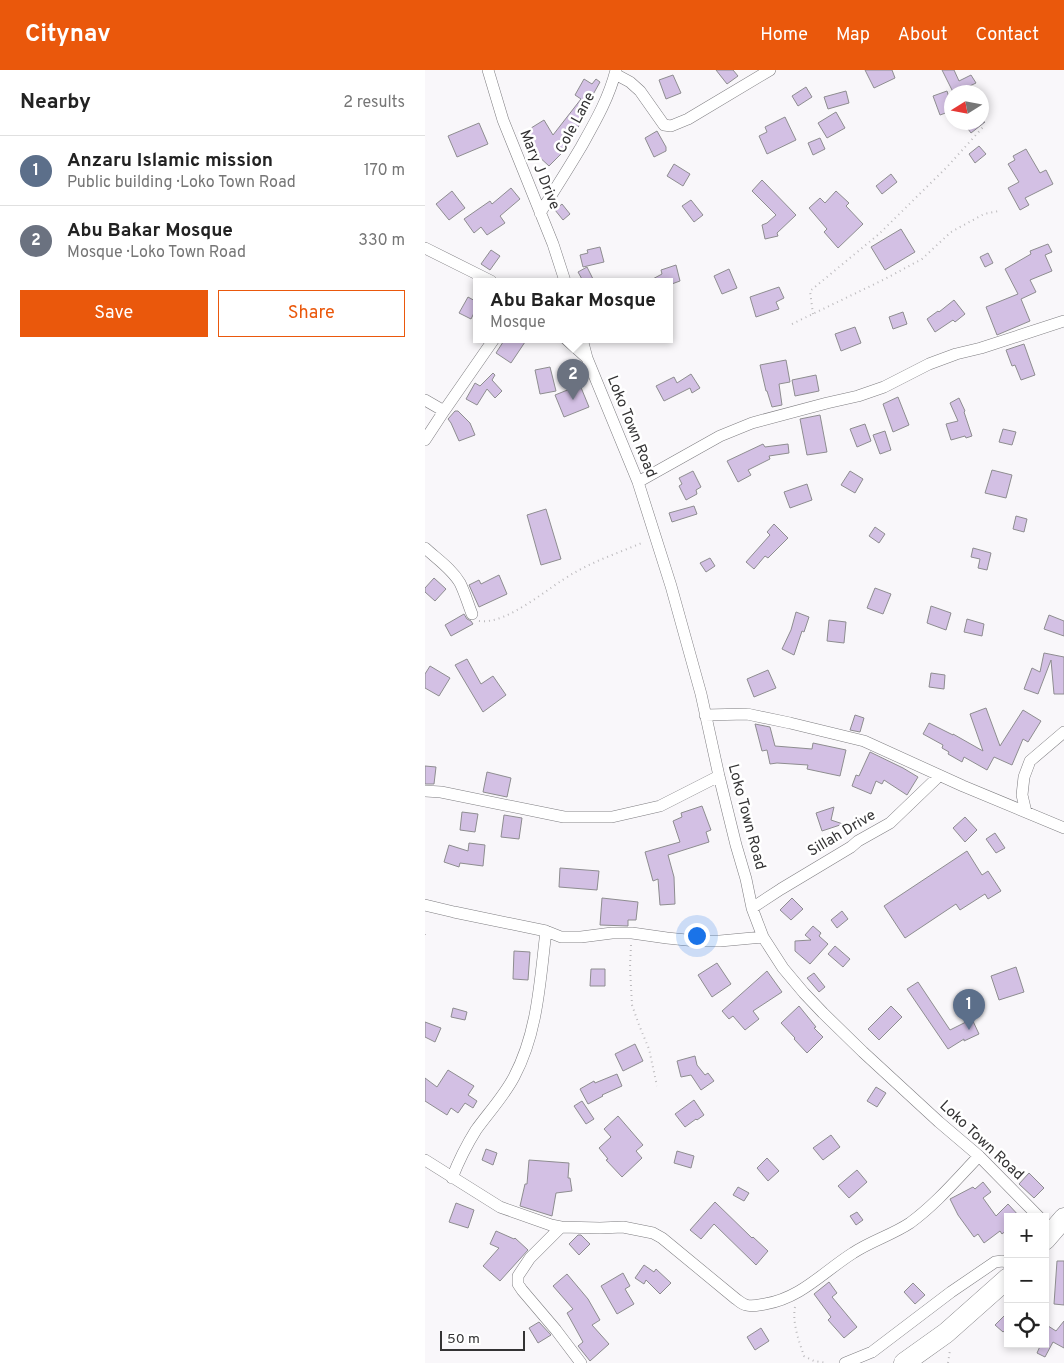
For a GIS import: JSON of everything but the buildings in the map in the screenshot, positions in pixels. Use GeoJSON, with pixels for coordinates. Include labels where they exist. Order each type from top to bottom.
{"type":"FeatureCollection","features":[{"type":"Feature","properties":{"kind":"highway"},"geometry":{"type":"LineString","coordinates":[[904,1363],[946,1333],[1004,1282]]}},
{"type":"Feature","properties":{"kind":"highway"},"geometry":{"type":"LineString","coordinates":[[921,1363],[952,1342],[1004,1295]]}},
{"type":"Feature","properties":{"kind":"street","name":"Mary J Drive"},"geometry":{"type":"LineString","coordinates":[[488,70],[503,120],[553,244],[564,278]]}},
{"type":"Feature","properties":{"kind":"street"},"geometry":{"type":"LineString","coordinates":[[616,72],[640,91],[664,125],[668,126],[688,119],[770,70]]}},
{"type":"Feature","properties":{"kind":"street","name":"Cole Lane"},"geometry":{"type":"LineString","coordinates":[[540,213],[594,124],[611,88],[616,72]]}},
{"type":"Feature","properties":{"kind":"street"},"geometry":{"type":"LineString","coordinates":[[425,248],[486,278]]}},
{"type":"Feature","properties":{"kind":"street"},"geometry":{"type":"LineString","coordinates":[[638,482],[720,436],[752,423],[858,396],[884,387],[929,364],[956,354],[1064,321]]}},
{"type":"Feature","properties":{"kind":"street"},"geometry":{"type":"LineString","coordinates":[[425,440],[491,343]]}},
{"type":"Feature","properties":{"kind":"street","name":"Loko Town Road"},"geometry":{"type":"LineString","coordinates":[[570,343],[587,358],[638,482],[674,595],[701,694],[719,776],[752,908],[763,937],[783,968],[804,994],[870,1059],[979,1156],[1052,1227]]}},
{"type":"Feature","properties":{"kind":"street"},"geometry":{"type":"LineString","coordinates":[[583,343],[587,358]]}},
{"type":"Feature","properties":{"kind":"street"},"geometry":{"type":"LineString","coordinates":[[425,400],[444,411]]}},
{"type":"Feature","properties":{"kind":"street"},"geometry":{"type":"LineString","coordinates":[[425,548],[455,576],[463,589],[472,614]]}},
{"type":"Feature","properties":{"kind":"street"},"geometry":{"type":"LineString","coordinates":[[705,715],[747,714],[790,722],[865,741],[939,776],[1064,828]]}},
{"type":"Feature","properties":{"kind":"street"},"geometry":{"type":"LineString","coordinates":[[1026,812],[1022,795],[1024,777],[1030,760],[1064,732]]}},
{"type":"Feature","properties":{"kind":"street"},"geometry":{"type":"LineString","coordinates":[[425,791],[441,792],[564,817],[612,817],[660,806],[719,776]]}},
{"type":"Feature","properties":{"kind":"street","name":"Sillah Drive"},"geometry":{"type":"LineString","coordinates":[[752,908],[890,822],[939,776]]}},
{"type":"Feature","properties":{"kind":"street"},"geometry":{"type":"LineString","coordinates":[[425,905],[546,931],[561,937],[581,937],[612,933],[632,933],[696,941],[763,937]]}},
{"type":"Feature","properties":{"kind":"street"},"geometry":{"type":"LineString","coordinates":[[452,1178],[462,1153],[477,1129],[498,1103],[522,1061],[533,1032],[546,931]]}},
{"type":"Feature","properties":{"kind":"street"},"geometry":{"type":"LineString","coordinates":[[425,1160],[501,1207],[551,1225],[561,1227],[623,1227],[653,1233],[745,1305],[755,1306],[784,1300],[798,1293],[854,1252],[888,1236],[909,1223],[933,1204],[979,1156]]}},
{"type":"Feature","properties":{"kind":"street"},"geometry":{"type":"LineString","coordinates":[[561,1227],[531,1258],[518,1276],[518,1284],[581,1363]]}},
{"type":"Feature","properties":{"kind":"street"},"geometry":{"type":"LineString","coordinates":[[845,1363],[873,1352],[951,1292],[995,1262],[1004,1261]]}},
{"type":"Feature","properties":{"kind":"path"},"geometry":{"type":"LineString","coordinates":[[813,314],[810,291],[879,234],[947,167],[980,130]]}},
{"type":"Feature","properties":{"kind":"path"},"geometry":{"type":"LineString","coordinates":[[792,324],[922,259],[951,232],[984,214],[999,211]]}},
{"type":"Feature","properties":{"kind":"path"},"geometry":{"type":"LineString","coordinates":[[472,614],[479,622],[502,617],[517,610],[573,573],[656,538]]}},
{"type":"Feature","properties":{"kind":"path"},"geometry":{"type":"LineString","coordinates":[[632,933],[630,967],[633,1005],[649,1049],[657,1086]]}},
{"type":"Feature","properties":{"kind":"path"},"geometry":{"type":"LineString","coordinates":[[798,1293],[793,1315],[804,1356],[813,1361],[827,1363]]}},
{"type":"Feature","properties":{"kind":"path"},"geometry":{"type":"LineString","coordinates":[[948,1363],[952,1342]]}},
{"type":"Feature","properties":{"kind":"place","name":"Abu Bakar Mosque"},"geometry":{"type":"Point","coordinates":[573,400]}},
{"type":"Feature","properties":{"kind":"place","name":"Anzaru Islamic mission"},"geometry":{"type":"Point","coordinates":[969,1030]}}]}
